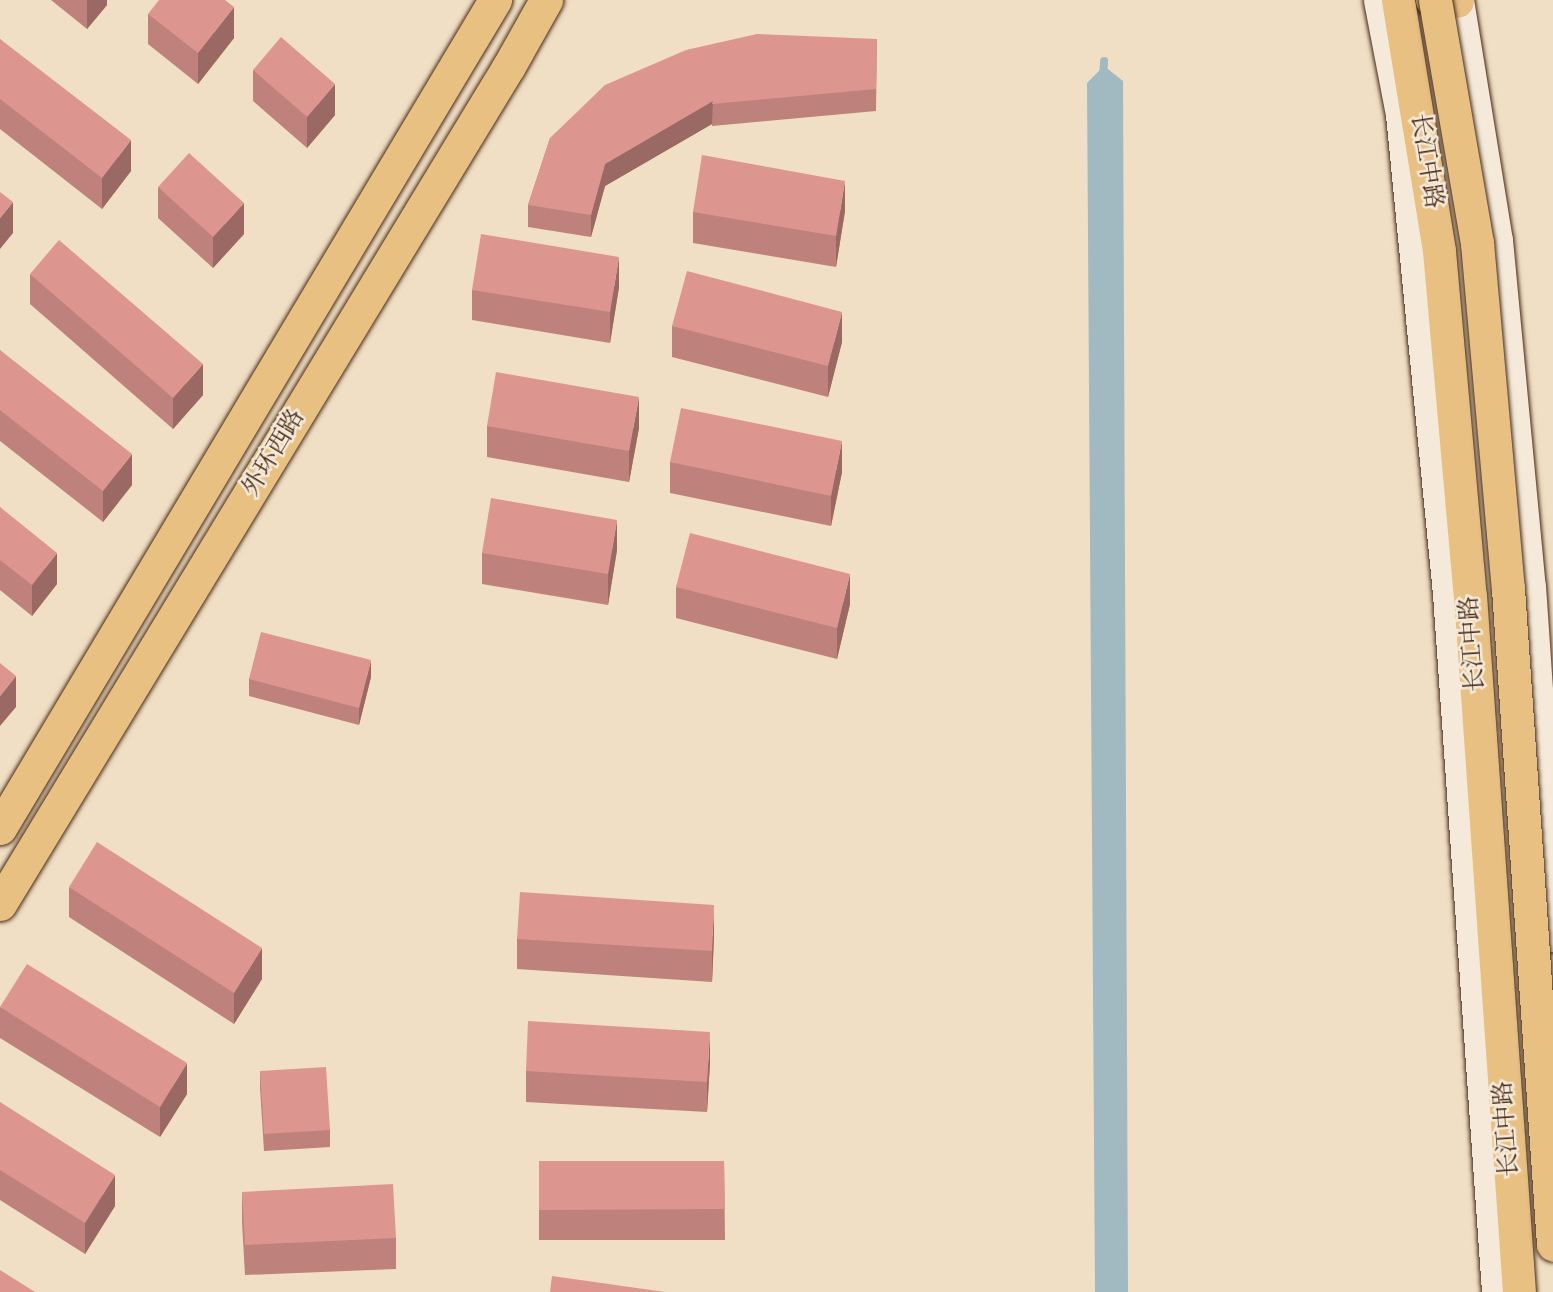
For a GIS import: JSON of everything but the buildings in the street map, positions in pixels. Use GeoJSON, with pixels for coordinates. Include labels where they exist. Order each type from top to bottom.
{"type":"FeatureCollection","features":[{"type":"Feature","properties":{"kind":"main road","name":"外环西路"},"geometry":{"type":"LineString","coordinates":[[0,828],[495,0]]}},
{"type":"Feature","properties":{"kind":"main road","name":"外环西路"},"geometry":{"type":"LineString","coordinates":[[0,904],[503,77],[546,0]]}},
{"type":"Feature","properties":{"kind":"main road","name":"长江中路"},"geometry":{"type":"LineString","coordinates":[[1380,0],[1402,114],[1447,570],[1498,1292]]}},
{"type":"Feature","properties":{"kind":"main road","name":"长江中路"},"geometry":{"type":"LineString","coordinates":[[1398,0],[1439,251],[1470,595],[1519,1292]]}},
{"type":"Feature","properties":{"kind":"main road","name":"长江中路"},"geometry":{"type":"LineString","coordinates":[[1445,0],[1496,240],[1529,586],[1553,935]]}},
{"type":"Feature","properties":{"kind":"main road","name":"长江中路"},"geometry":{"type":"LineString","coordinates":[[1445,0],[1477,243],[1509,600],[1553,1244]]}},
{"type":"Feature","properties":{"kind":"water"},"geometry":{"type":"Polygon","coordinates":[[[1104,66],[1123,81],[1128,1292],[1095,1292],[1087,83],[1104,66]]]}},
{"type":"Feature","properties":{"kind":"waterway"},"geometry":{"type":"LineString","coordinates":[[1103,77],[1104,61]]}}]}
